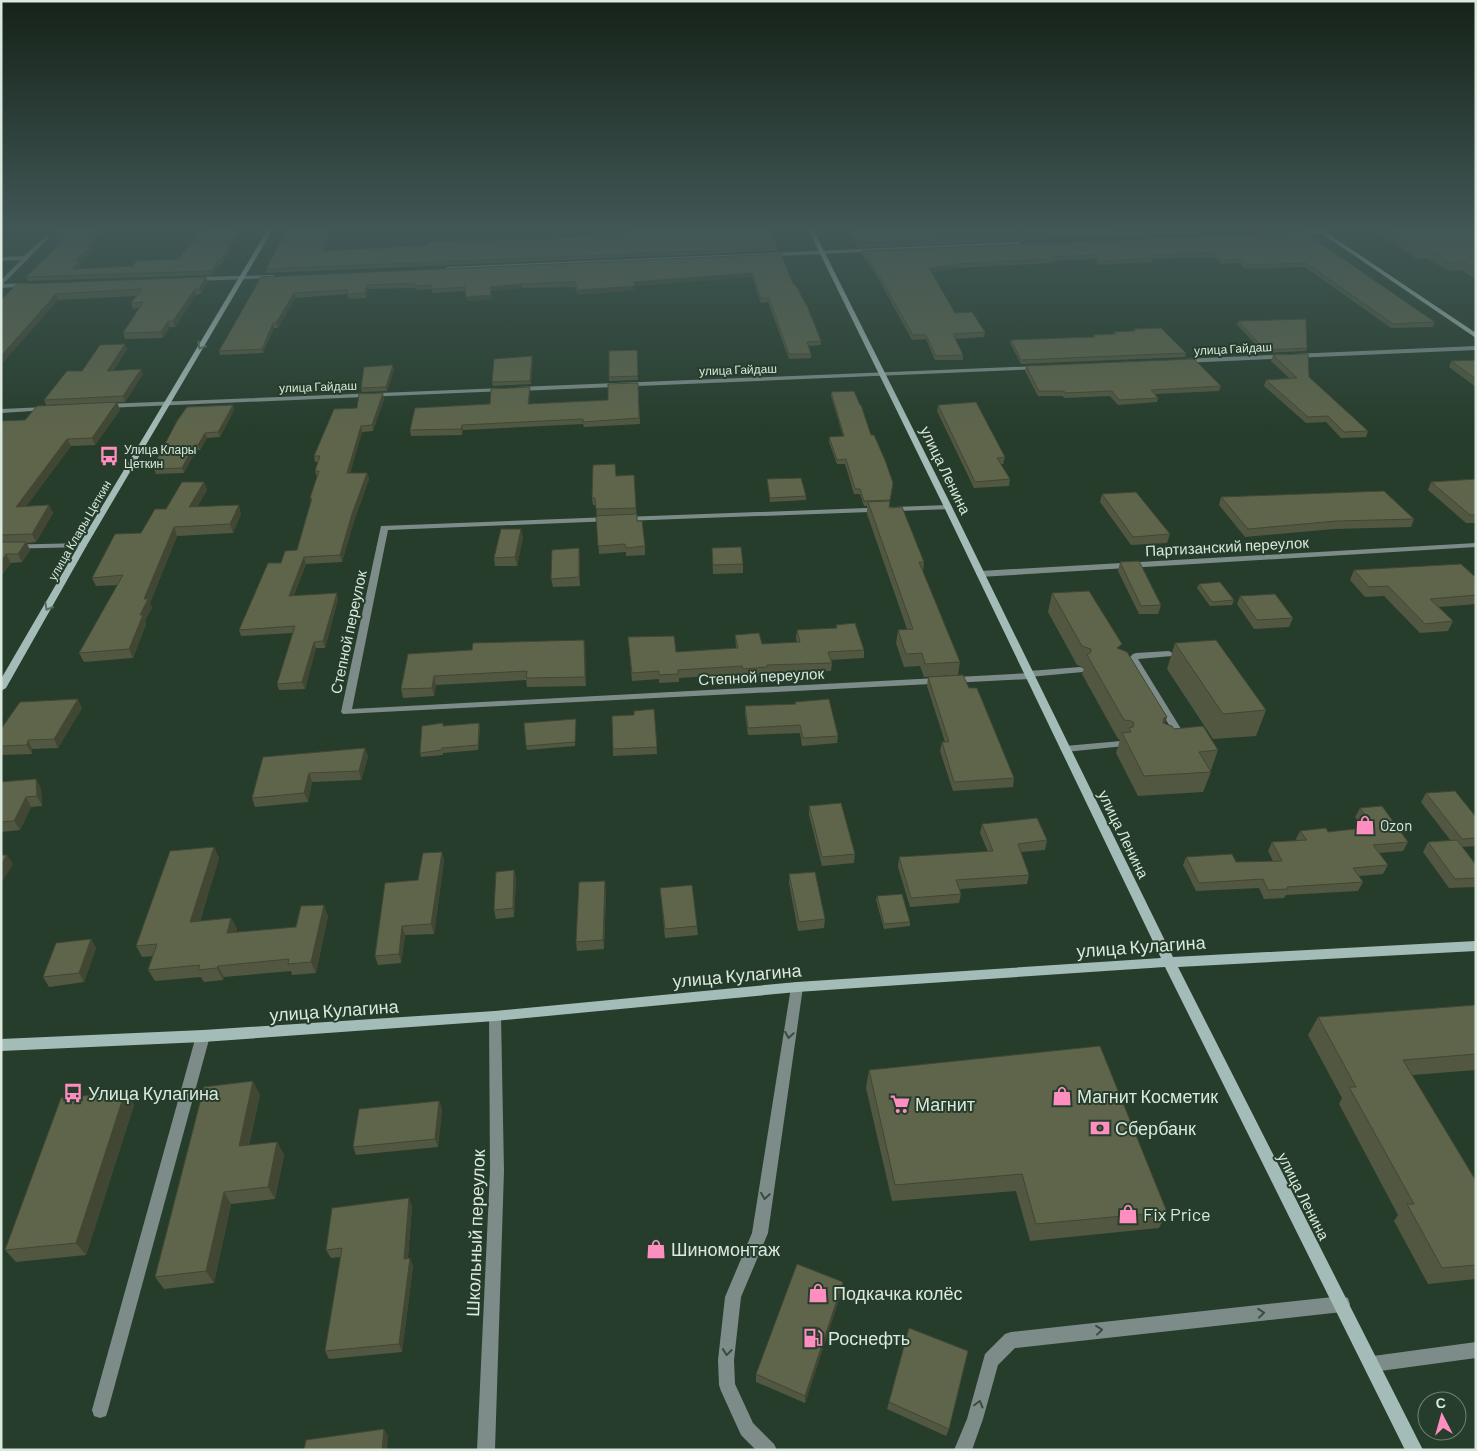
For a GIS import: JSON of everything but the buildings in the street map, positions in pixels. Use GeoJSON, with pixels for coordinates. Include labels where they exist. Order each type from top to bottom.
{"type":"FeatureCollection","features":[{"type":"Feature","properties":{"kind":"main road","name":"улица Клары Цеткин"},"geometry":{"type":"LineString","coordinates":[[1,688],[230,297]]}},
{"type":"Feature","properties":{"kind":"main road","name":"улица Ленина"},"geometry":{"type":"LineString","coordinates":[[844,297],[1169,962],[1414,1450]]}},
{"type":"Feature","properties":{"kind":"main road"},"geometry":{"type":"LineString","coordinates":[[1417,297],[1476,336]]}},
{"type":"Feature","properties":{"kind":"main road","name":"улица Кулагина"},"geometry":{"type":"LineString","coordinates":[[1,1045],[202,1036],[495,1016],[797,987],[1169,962],[1476,946]]}},
{"type":"Feature","properties":{"kind":"street","name":"улица Гайдаш"},"geometry":{"type":"LineString","coordinates":[[1169,362],[1476,348]]}},
{"type":"Feature","properties":{"kind":"street","name":"улица Гайдаш"},"geometry":{"type":"LineString","coordinates":[[99,406],[1051,367]]}},
{"type":"Feature","properties":{"kind":"street"},"geometry":{"type":"LineString","coordinates":[[1,410],[50,408]]}},
{"type":"Feature","properties":{"kind":"street","name":"Степной переулок"},"geometry":{"type":"LineString","coordinates":[[948,507],[384,528],[346,712],[1030,675]]}},
{"type":"Feature","properties":{"kind":"street"},"geometry":{"type":"LineString","coordinates":[[1,547],[83,545]]}},
{"type":"Feature","properties":{"kind":"street","name":"Партизанский переулок"},"geometry":{"type":"LineString","coordinates":[[980,574],[1476,545]]}},
{"type":"Feature","properties":{"kind":"street"},"geometry":{"type":"LineString","coordinates":[[1169,654],[1134,657],[1133,666],[1181,737],[1179,740],[1171,740]]}},
{"type":"Feature","properties":{"kind":"street"},"geometry":{"type":"LineString","coordinates":[[1030,675],[1080,670]]}},
{"type":"Feature","properties":{"kind":"street"},"geometry":{"type":"LineString","coordinates":[[1066,749],[1121,744]]}},
{"type":"Feature","properties":{"kind":"street"},"geometry":{"type":"LineString","coordinates":[[768,1450],[747,1428],[727,1385],[726,1360],[734,1297],[760,1233],[797,987]]}},
{"type":"Feature","properties":{"kind":"street","name":"Школьный переулок"},"geometry":{"type":"LineString","coordinates":[[486,1450],[497,1171],[495,1016]]}},
{"type":"Feature","properties":{"kind":"street"},"geometry":{"type":"LineString","coordinates":[[100,1410],[202,1036]]}},
{"type":"Feature","properties":{"kind":"street"},"geometry":{"type":"LineString","coordinates":[[963,1450],[976,1419],[991,1360],[1011,1340],[1342,1304]]}},
{"type":"Feature","properties":{"kind":"street"},"geometry":{"type":"LineString","coordinates":[[1372,1364],[1476,1350]]}},
{"type":"Feature","properties":{"kind":"place","name":"Улица Клары Цеткин"},"geometry":{"type":"Point","coordinates":[109,456]}},
{"type":"Feature","properties":{"kind":"place","name":"Ozon"},"geometry":{"type":"Point","coordinates":[1365,825]}},
{"type":"Feature","properties":{"kind":"place","name":"Улица Кулагина"},"geometry":{"type":"Point","coordinates":[73,1093]}},
{"type":"Feature","properties":{"kind":"place","name":"Магнит Косметик"},"geometry":{"type":"Point","coordinates":[1062,1096]}},
{"type":"Feature","properties":{"kind":"place","name":"Магнит"},"geometry":{"type":"Point","coordinates":[900,1104]}},
{"type":"Feature","properties":{"kind":"place","name":"Сбербанк"},"geometry":{"type":"Point","coordinates":[1100,1128]}},
{"type":"Feature","properties":{"kind":"place","name":"Fix Price"},"geometry":{"type":"Point","coordinates":[1128,1214]}},
{"type":"Feature","properties":{"kind":"place","name":"Шиномонтаж"},"geometry":{"type":"Point","coordinates":[656,1249]}},
{"type":"Feature","properties":{"kind":"place","name":"Подкачка колёс"},"geometry":{"type":"Point","coordinates":[818,1293]}},
{"type":"Feature","properties":{"kind":"place","name":"Роснефть"},"geometry":{"type":"Point","coordinates":[813,1338]}}]}
